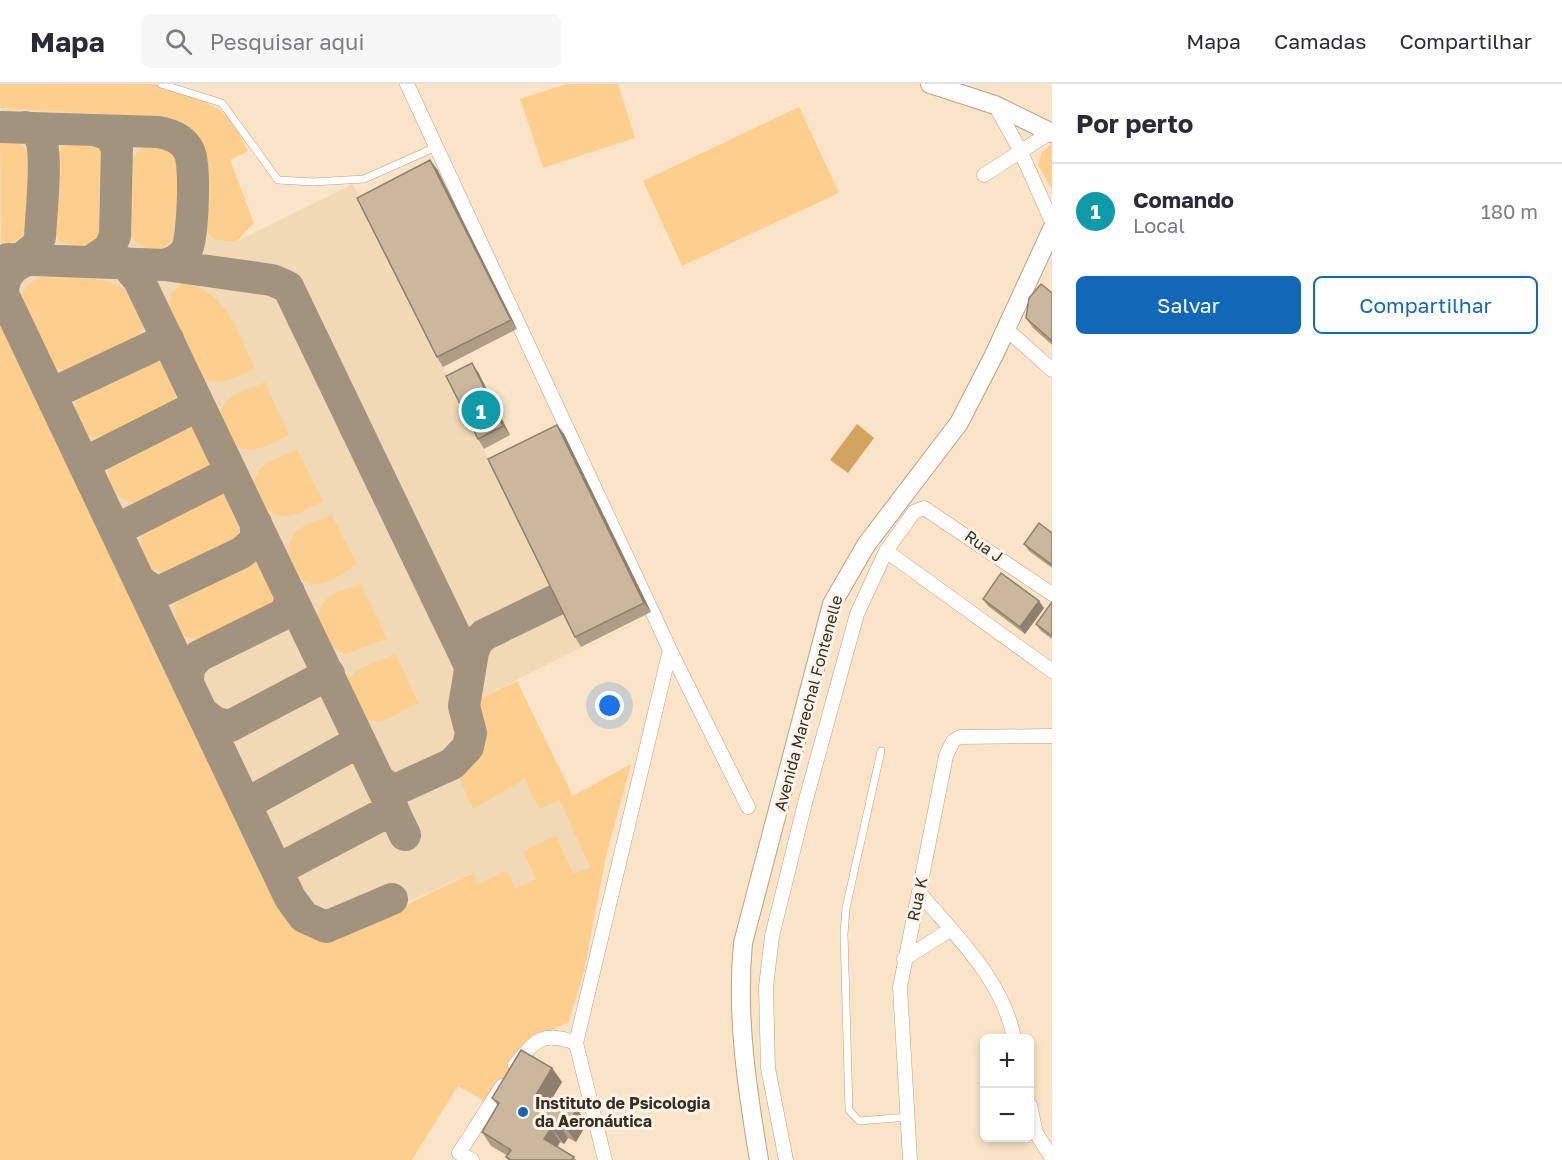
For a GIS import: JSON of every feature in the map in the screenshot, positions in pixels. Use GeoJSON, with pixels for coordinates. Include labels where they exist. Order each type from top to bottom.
{"type":"FeatureCollection","features":[{"type":"Feature","properties":{"kind":"main road"},"geometry":{"type":"LineString","coordinates":[[930,84],[995,105],[1052,132]]}},
{"type":"Feature","properties":{"kind":"main road","name":"Avenida Marechal Fontenelle"},"geometry":{"type":"LineString","coordinates":[[759,1160],[743,1051],[741,989],[743,943],[832,604],[866,545],[958,423],[1052,230]]}},
{"type":"Feature","properties":{"kind":"street"},"geometry":{"type":"LineString","coordinates":[[407,84],[670,650],[748,807]]}},
{"type":"Feature","properties":{"kind":"street"},"geometry":{"type":"LineString","coordinates":[[995,105],[1020,150],[1052,222]]}},
{"type":"Feature","properties":{"kind":"street"},"geometry":{"type":"LineString","coordinates":[[984,175],[1020,150],[1052,132]]}},
{"type":"Feature","properties":{"kind":"street"},"geometry":{"type":"LineString","coordinates":[[1006,328],[1052,370]]}},
{"type":"Feature","properties":{"kind":"street","name":"Rua J"},"geometry":{"type":"LineString","coordinates":[[886,551],[914,512],[921,508],[932,510],[1052,594]]}},
{"type":"Feature","properties":{"kind":"street"},"geometry":{"type":"LineString","coordinates":[[786,1160],[768,1068],[766,987],[770,946],[848,641],[866,591],[886,551],[1052,671]]}},
{"type":"Feature","properties":{"kind":"street"},"geometry":{"type":"LineString","coordinates":[[605,1160],[576,1043],[670,650]]}},
{"type":"Feature","properties":{"kind":"street","name":"Rua K"},"geometry":{"type":"LineString","coordinates":[[910,1160],[900,987],[946,756],[953,741],[960,737],[1052,736]]}},
{"type":"Feature","properties":{"kind":"street"},"geometry":{"type":"LineString","coordinates":[[918,892],[994,982],[1007,1012],[1013,1034]]}},
{"type":"Feature","properties":{"kind":"street"},"geometry":{"type":"LineString","coordinates":[[904,959],[950,930]]}},
{"type":"Feature","properties":{"kind":"street"},"geometry":{"type":"LineString","coordinates":[[472,1160],[459,1153],[516,1064],[535,1041],[555,1035],[576,1043]]}},
{"type":"Feature","properties":{"kind":"street"},"geometry":{"type":"LineString","coordinates":[[1034,1125],[1036,1133],[1052,1158]]}},
{"type":"Feature","properties":{"kind":"lane"},"geometry":{"type":"LineString","coordinates":[[161,84],[222,103],[278,180],[313,182],[364,178],[436,147]]}},
{"type":"Feature","properties":{"kind":"lane"},"geometry":{"type":"LineString","coordinates":[[881,751],[846,908],[844,934],[849,1110],[859,1121],[908,1117]]}},
{"type":"Feature","properties":{"kind":"shaded area"},"geometry":{"type":"Polygon","coordinates":[[[0,84],[159,84],[206,102],[221,111],[234,124],[248,151],[230,160],[254,223],[236,242],[214,240],[202,225],[206,155],[192,131],[170,118],[0,108],[0,84]]]}},
{"type":"Feature","properties":{"kind":"shaded area"},"geometry":{"type":"Polygon","coordinates":[[[566,84],[618,84],[635,138],[543,168],[520,99],[566,84]]]}},
{"type":"Feature","properties":{"kind":"shaded area"},"geometry":{"type":"Polygon","coordinates":[[[799,107],[839,193],[682,266],[643,181],[799,107]]]}},
{"type":"Feature","properties":{"kind":"shaded area"},"geometry":{"type":"Polygon","coordinates":[[[1,108],[170,118],[192,131],[206,155],[202,225],[214,240],[236,242],[353,184],[581,647],[473,702],[483,720],[483,739],[476,755],[559,800],[590,867],[574,874],[556,836],[536,879],[516,888],[478,884],[472,873],[345,930],[322,934],[305,929],[289,913],[0,310],[1,108]]]}},
{"type":"Feature","properties":{"kind":"shaded area"},"geometry":{"type":"Polygon","coordinates":[[[0,138],[16,141],[24,148],[29,158],[33,182],[31,220],[27,231],[16,240],[1,245],[0,138]]]}},
{"type":"Feature","properties":{"kind":"shaded area"},"geometry":{"type":"Polygon","coordinates":[[[85,140],[99,148],[104,156],[107,189],[104,230],[97,241],[91,244],[72,246],[60,241],[51,226],[55,162],[61,147],[73,141],[85,140]]]}},
{"type":"Feature","properties":{"kind":"shaded area"},"geometry":{"type":"Polygon","coordinates":[[[154,143],[168,147],[178,156],[182,183],[181,209],[175,236],[170,243],[156,249],[136,242],[127,230],[126,191],[129,166],[134,156],[142,148],[154,143]]]}},
{"type":"Feature","properties":{"kind":"shaded area"},"geometry":{"type":"Polygon","coordinates":[[[1052,143],[1052,189],[1038,165],[1042,152],[1052,143]]]}},
{"type":"Feature","properties":{"kind":"shaded area"},"geometry":{"type":"Polygon","coordinates":[[[40,277],[86,278],[115,284],[138,301],[146,315],[146,325],[134,341],[83,367],[62,369],[52,366],[32,331],[22,300],[26,288],[40,277]]]}},
{"type":"Feature","properties":{"kind":"shaded area"},"geometry":{"type":"Polygon","coordinates":[[[183,283],[198,287],[220,304],[236,328],[255,369],[220,382],[213,382],[199,375],[168,308],[172,292],[183,283]]]}},
{"type":"Feature","properties":{"kind":"shaded area"},"geometry":{"type":"Polygon","coordinates":[[[0,310],[289,913],[304,927],[318,934],[337,932],[397,909],[473,873],[478,884],[506,871],[516,888],[536,879],[523,851],[556,836],[574,874],[590,867],[559,800],[539,809],[524,779],[473,809],[458,775],[473,757],[481,741],[482,724],[473,702],[517,681],[573,796],[631,764],[606,856],[584,972],[568,1023],[555,1028],[554,1031],[533,1036],[526,1041],[488,1103],[458,1086],[412,1160],[0,1160],[0,310]]]}},
{"type":"Feature","properties":{"kind":"shaded area"},"geometry":{"type":"Polygon","coordinates":[[[156,361],[163,364],[174,375],[177,392],[175,401],[166,410],[107,438],[87,436],[76,420],[74,409],[82,392],[144,362],[156,361]]]}},
{"type":"Feature","properties":{"kind":"shaded area"},"geometry":{"type":"Polygon","coordinates":[[[265,382],[289,435],[259,448],[249,450],[240,448],[233,444],[223,430],[220,421],[224,405],[238,393],[265,382]]]}},
{"type":"Feature","properties":{"kind":"shaded area"},"geometry":{"type":"Polygon","coordinates":[[[183,419],[201,427],[211,441],[215,455],[207,470],[135,505],[121,497],[111,484],[109,477],[111,462],[122,451],[183,419]]]}},
{"type":"Feature","properties":{"kind":"shaded area"},"geometry":{"type":"Polygon","coordinates":[[[857,424],[874,438],[848,473],[830,460],[857,424]]]}},
{"type":"Feature","properties":{"kind":"shaded area"},"geometry":{"type":"Polygon","coordinates":[[[297,449],[323,501],[297,514],[279,515],[271,512],[259,499],[255,491],[257,474],[270,461],[297,449]]]}},
{"type":"Feature","properties":{"kind":"shaded area"},"geometry":{"type":"Polygon","coordinates":[[[218,489],[236,497],[244,508],[245,523],[239,542],[169,574],[153,570],[143,557],[141,539],[149,520],[218,489]]]}},
{"type":"Feature","properties":{"kind":"shaded area"},"geometry":{"type":"Polygon","coordinates":[[[331,515],[357,564],[337,577],[324,583],[314,584],[298,576],[293,569],[288,551],[290,542],[301,528],[331,515]]]}},
{"type":"Feature","properties":{"kind":"shaded area"},"geometry":{"type":"Polygon","coordinates":[[[247,559],[265,561],[277,573],[280,591],[272,607],[207,641],[185,637],[177,621],[176,608],[181,597],[204,579],[247,559]]]}},
{"type":"Feature","properties":{"kind":"shaded area"},"geometry":{"type":"Polygon","coordinates":[[[360,584],[387,639],[346,654],[331,645],[325,638],[319,622],[319,613],[329,597],[360,584]]]}},
{"type":"Feature","properties":{"kind":"shaded area"},"geometry":{"type":"Polygon","coordinates":[[[396,654],[418,703],[384,720],[368,720],[354,702],[348,679],[357,670],[396,654]]]}},
{"type":"Feature","properties":{"kind":"building"},"geometry":{"type":"Polygon","coordinates":[[[430,160],[511,320],[437,357],[357,198],[430,160]]]}},
{"type":"Feature","properties":{"kind":"building"},"geometry":{"type":"Polygon","coordinates":[[[1041,284],[1052,293],[1052,341],[1026,318],[1029,298],[1041,284]]]}},
{"type":"Feature","properties":{"kind":"building"},"geometry":{"type":"Polygon","coordinates":[[[472,363],[503,426],[478,439],[446,376],[472,363]]]}},
{"type":"Feature","properties":{"kind":"building"},"geometry":{"type":"Polygon","coordinates":[[[557,425],[644,603],[575,637],[488,459],[557,425]]]}},
{"type":"Feature","properties":{"kind":"building"},"geometry":{"type":"Polygon","coordinates":[[[1039,523],[1052,533],[1052,565],[1024,544],[1039,523]]]}},
{"type":"Feature","properties":{"kind":"building"},"geometry":{"type":"Polygon","coordinates":[[[1001,573],[1039,601],[1020,627],[983,599],[1001,573]]]}},
{"type":"Feature","properties":{"kind":"building"},"geometry":{"type":"Polygon","coordinates":[[[1052,602],[1052,636],[1036,624],[1052,602]]]}},
{"type":"Feature","properties":{"kind":"building","name":"Instituto de Psicologia da Aeronáutica"},"geometry":{"type":"Polygon","coordinates":[[[521,1050],[552,1068],[534,1098],[545,1104],[547,1100],[554,1104],[558,1097],[577,1109],[566,1128],[558,1124],[554,1131],[551,1128],[544,1139],[574,1157],[571,1160],[511,1160],[506,1157],[511,1150],[482,1132],[499,1103],[492,1098],[521,1050]]]}},
{"type":"Feature","properties":{"kind":"taxiway"},"geometry":{"type":"LineString","coordinates":[[0,127],[158,132],[180,140],[189,151],[191,158],[193,183],[191,230],[185,252],[178,259],[165,265]]}},
{"type":"Feature","properties":{"kind":"taxiway"},"geometry":{"type":"LineString","coordinates":[[21,259],[37,246],[40,237],[44,156],[40,137],[32,129],[25,127]]}},
{"type":"Feature","properties":{"kind":"taxiway"},"geometry":{"type":"LineString","coordinates":[[90,262],[109,249],[115,236],[117,147],[109,135],[95,130]]}},
{"type":"Feature","properties":{"kind":"taxiway"},"geometry":{"type":"LineString","coordinates":[[8,259],[165,265],[272,280],[288,287],[470,666]]}},
{"type":"Feature","properties":{"kind":"taxiway"},"geometry":{"type":"LineString","coordinates":[[29,259],[18,265],[7,276],[3,294],[290,898],[304,917],[326,927],[392,899]]}},
{"type":"Feature","properties":{"kind":"taxiway"},"geometry":{"type":"LineString","coordinates":[[125,263],[139,280],[405,835]]}},
{"type":"Feature","properties":{"kind":"taxiway"},"geometry":{"type":"LineString","coordinates":[[51,394],[168,339]]}},
{"type":"Feature","properties":{"kind":"taxiway"},"geometry":{"type":"LineString","coordinates":[[84,463],[199,405]]}},
{"type":"Feature","properties":{"kind":"taxiway"},"geometry":{"type":"LineString","coordinates":[[116,530],[231,472]]}},
{"type":"Feature","properties":{"kind":"taxiway"},"geometry":{"type":"LineString","coordinates":[[141,582],[154,591],[163,590],[241,553],[256,540],[256,523]]}},
{"type":"Feature","properties":{"kind":"taxiway"},"geometry":{"type":"LineString","coordinates":[[188,680],[189,667],[199,656],[286,613],[290,600],[289,592]]}},
{"type":"Feature","properties":{"kind":"taxiway"},"geometry":{"type":"LineString","coordinates":[[379,780],[389,788],[397,789],[452,764],[468,747],[471,733],[464,706],[473,652],[477,642],[484,635],[558,599]]}},
{"type":"Feature","properties":{"kind":"taxiway"},"geometry":{"type":"LineString","coordinates":[[204,714],[216,723],[230,726],[329,674]]}},
{"type":"Feature","properties":{"kind":"taxiway"},"geometry":{"type":"LineString","coordinates":[[246,804],[360,741]]}},
{"type":"Feature","properties":{"kind":"taxiway"},"geometry":{"type":"LineString","coordinates":[[277,870],[393,809]]}},
{"type":"Feature","properties":{"kind":"place","name":"Comando"},"geometry":{"type":"Point","coordinates":[481,410]}},
{"type":"Feature","properties":{"kind":"place","name":"Instituto de Psicologia da Aeronáutica"},"geometry":{"type":"Point","coordinates":[523,1112]}}]}
